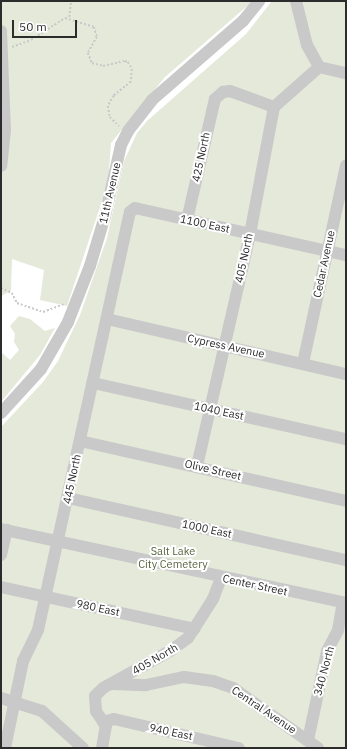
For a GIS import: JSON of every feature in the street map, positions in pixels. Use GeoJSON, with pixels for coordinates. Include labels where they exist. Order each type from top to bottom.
{"type":"FeatureCollection","features":[{"type":"Feature","properties":{"kind":"street","name":"11th Avenue"},"geometry":{"type":"LineString","coordinates":[[1,413],[41,369],[57,345],[78,299],[106,216],[121,145],[128,131],[152,100],[243,22],[259,1]]}},
{"type":"Feature","properties":{"kind":"street"},"geometry":{"type":"LineString","coordinates":[[296,1],[307,45],[320,67],[346,73]]}},
{"type":"Feature","properties":{"kind":"street"},"geometry":{"type":"LineString","coordinates":[[1,31],[5,130],[1,166]]}},
{"type":"Feature","properties":{"kind":"street"},"geometry":{"type":"LineString","coordinates":[[274,107],[320,67]]}},
{"type":"Feature","properties":{"kind":"street","name":"425 North"},"geometry":{"type":"LineString","coordinates":[[187,220],[212,105],[219,96],[230,91],[274,107]]}},
{"type":"Feature","properties":{"kind":"street","name":"405 North"},"geometry":{"type":"LineString","coordinates":[[197,466],[250,234],[274,107]]}},
{"type":"Feature","properties":{"kind":"street","name":"Cedar Avenue"},"geometry":{"type":"LineString","coordinates":[[303,363],[326,251],[346,166]]}},
{"type":"Feature","properties":{"kind":"street","name":"1100 East"},"geometry":{"type":"LineString","coordinates":[[135,208],[346,255]]}},
{"type":"Feature","properties":{"kind":"street","name":"445 North"},"geometry":{"type":"LineString","coordinates":[[4,748],[23,661],[38,630],[130,212],[135,208]]}},
{"type":"Feature","properties":{"kind":"street","name":"Cypress Avenue"},"geometry":{"type":"LineString","coordinates":[[107,319],[346,374]]}},
{"type":"Feature","properties":{"kind":"street","name":"1040 East"},"geometry":{"type":"LineString","coordinates":[[93,383],[346,439]]}},
{"type":"Feature","properties":{"kind":"street","name":"Olive Street"},"geometry":{"type":"LineString","coordinates":[[80,441],[197,466],[346,501]]}},
{"type":"Feature","properties":{"kind":"street","name":"1000 East"},"geometry":{"type":"LineString","coordinates":[[68,498],[346,560]]}},
{"type":"Feature","properties":{"kind":"street"},"geometry":{"type":"LineString","coordinates":[[1,555],[4,529]]}},
{"type":"Feature","properties":{"kind":"street","name":"Center Street"},"geometry":{"type":"LineString","coordinates":[[4,529],[221,578],[344,603]]}},
{"type":"Feature","properties":{"kind":"street","name":"405 North"},"geometry":{"type":"LineString","coordinates":[[104,722],[96,711],[94,699],[103,688],[181,645],[195,629],[213,599],[221,578]]}},
{"type":"Feature","properties":{"kind":"street","name":"980 East"},"geometry":{"type":"LineString","coordinates":[[1,587],[195,629]]}},
{"type":"Feature","properties":{"kind":"street","name":"340 North"},"geometry":{"type":"LineString","coordinates":[[308,740],[327,651],[338,630],[344,603]]}},
{"type":"Feature","properties":{"kind":"street","name":"Central Avenue"},"geometry":{"type":"LineString","coordinates":[[111,684],[146,685],[184,678],[213,681],[233,688],[318,748]]}},
{"type":"Feature","properties":{"kind":"street"},"geometry":{"type":"LineString","coordinates":[[1,698],[15,701],[42,711],[72,744],[82,748]]}},
{"type":"Feature","properties":{"kind":"street","name":"940 East"},"geometry":{"type":"LineString","coordinates":[[104,722],[114,719],[239,748]]}},
{"type":"Feature","properties":{"kind":"street"},"geometry":{"type":"LineString","coordinates":[[102,748],[106,726],[104,722]]}},
{"type":"Feature","properties":{"kind":"path"},"geometry":{"type":"LineString","coordinates":[[69,18],[71,1]]}},
{"type":"Feature","properties":{"kind":"path"},"geometry":{"type":"LineString","coordinates":[[10,48],[31,40],[61,19],[69,18],[95,28],[97,37],[88,53],[94,65],[108,65],[125,61],[131,66],[130,82],[114,96],[108,106],[112,120],[128,131]]}},
{"type":"Feature","properties":{"kind":"path"},"geometry":{"type":"LineString","coordinates":[[1,288],[12,293],[17,303],[43,312],[78,299]]}},
{"type":"Feature","properties":{"kind":"green space"},"geometry":{"type":"Polygon","coordinates":[[[1,1],[253,1],[165,77],[111,143],[108,183],[67,306],[40,300],[44,270],[12,259],[11,291],[1,296],[1,1]]]}},
{"type":"Feature","properties":{"kind":"green space","name":"Salt Lake City Cemetery"},"geometry":{"type":"Polygon","coordinates":[[[272,1],[346,1],[346,748],[1,748],[1,427],[43,382],[58,361],[80,315],[107,238],[124,161],[137,133],[147,121],[246,34],[272,1]]]}},
{"type":"Feature","properties":{"kind":"green space"},"geometry":{"type":"Polygon","coordinates":[[[19,316],[30,319],[45,331],[55,328],[40,355],[1,402],[1,352],[10,360],[19,350],[14,342],[15,334],[10,326],[19,316]]]}}]}
